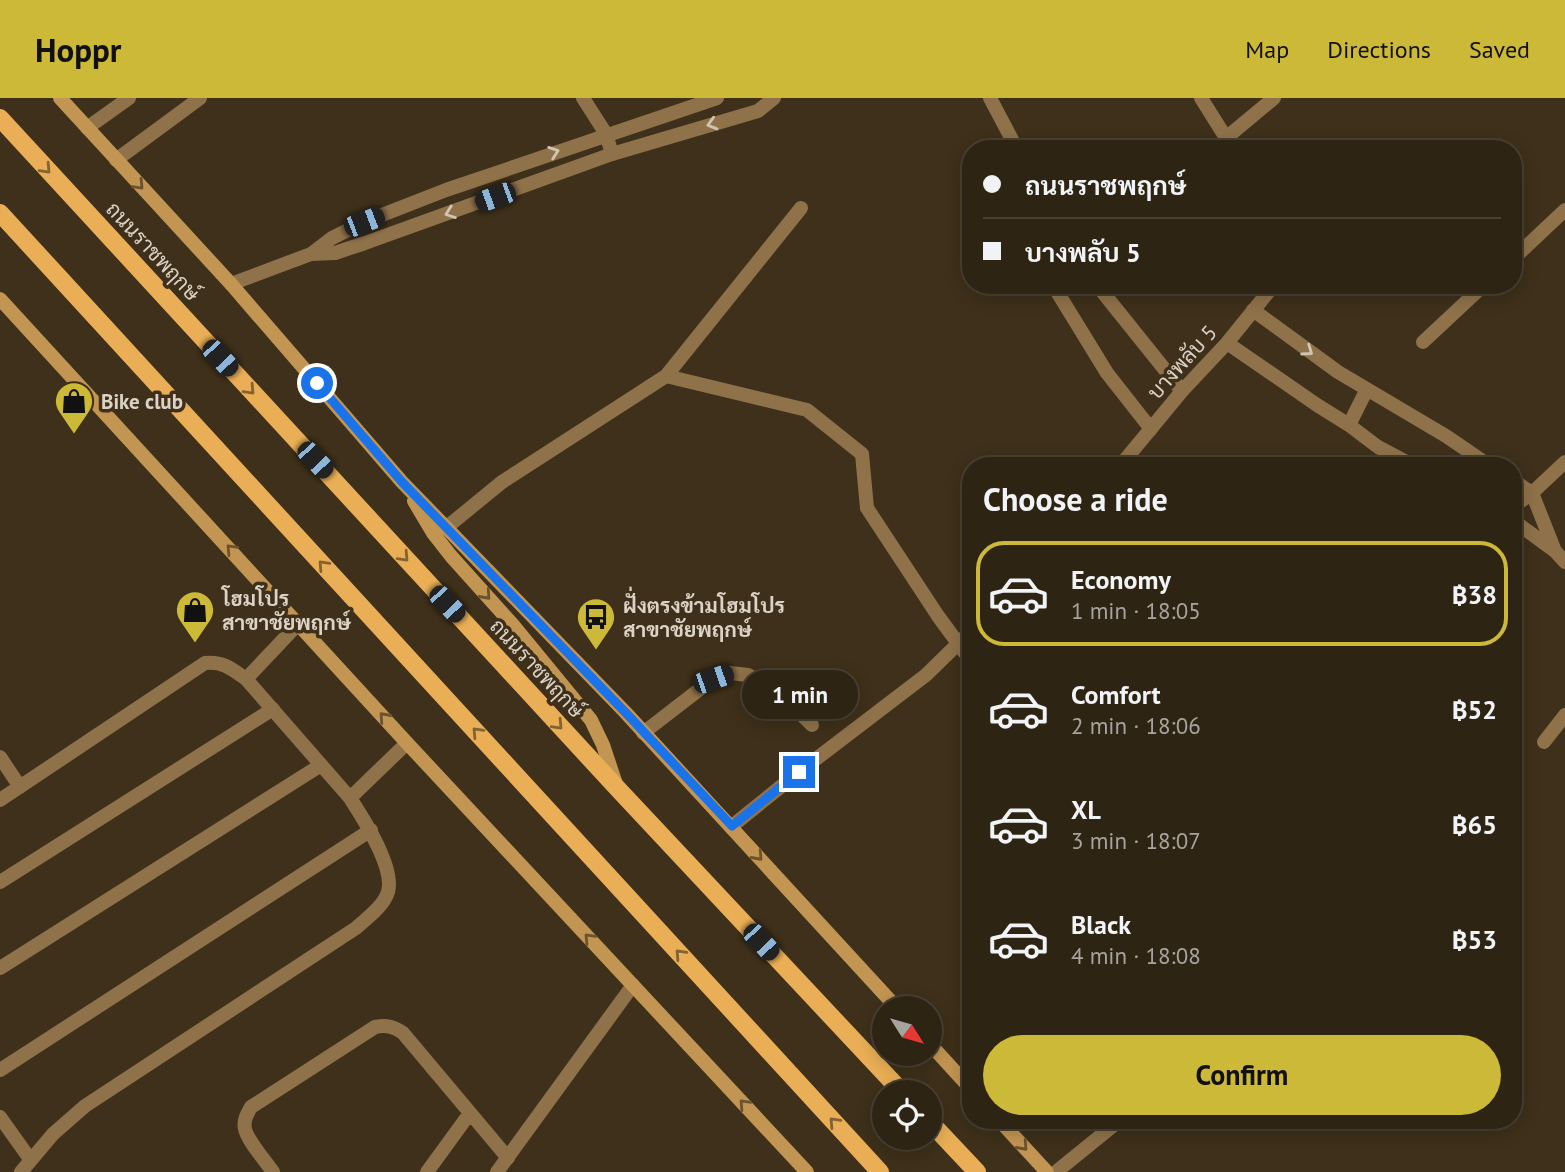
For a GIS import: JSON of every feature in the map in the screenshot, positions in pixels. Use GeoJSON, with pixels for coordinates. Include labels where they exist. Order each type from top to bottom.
{"type":"FeatureCollection","features":[{"type":"Feature","properties":{"kind":"main road","name":"ถนนราชพฤกษ์"},"geometry":{"type":"LineString","coordinates":[[60,98],[231,284],[402,482],[626,713],[886,996]]}},
{"type":"Feature","properties":{"kind":"main road","name":"ถนนราชพฤกษ์"},"geometry":{"type":"LineString","coordinates":[[0,118],[618,789],[891,1080]]}},
{"type":"Feature","properties":{"kind":"main road"},"geometry":{"type":"LineString","coordinates":[[0,213],[880,1172]]}},
{"type":"Feature","properties":{"kind":"main road"},"geometry":{"type":"LineString","coordinates":[[0,299],[407,743],[807,1172]]}},
{"type":"Feature","properties":{"kind":"main road"},"geometry":{"type":"LineString","coordinates":[[402,482],[433,533],[451,556],[513,625],[591,720],[603,744],[618,789]]}},
{"type":"Feature","properties":{"kind":"main road"},"geometry":{"type":"LineString","coordinates":[[942,1057],[962,1079]]}},
{"type":"Feature","properties":{"kind":"main road"},"geometry":{"type":"LineString","coordinates":[[1007,1129],[1046,1172]]}},
{"type":"Feature","properties":{"kind":"main road"},"geometry":{"type":"LineString","coordinates":[[942,1135],[977,1172]]}},
{"type":"Feature","properties":{"kind":"street"},"geometry":{"type":"LineString","coordinates":[[87,128],[129,98]]}},
{"type":"Feature","properties":{"kind":"street"},"geometry":{"type":"LineString","coordinates":[[116,160],[200,98]]}},
{"type":"Feature","properties":{"kind":"street"},"geometry":{"type":"LineString","coordinates":[[583,98],[606,134],[612,154]]}},
{"type":"Feature","properties":{"kind":"street"},"geometry":{"type":"LineString","coordinates":[[231,284],[311,254],[332,238],[364,222],[446,190],[718,98]]}},
{"type":"Feature","properties":{"kind":"street"},"geometry":{"type":"LineString","coordinates":[[311,254],[335,253],[365,243],[774,98]]}},
{"type":"Feature","properties":{"kind":"street"},"geometry":{"type":"LineString","coordinates":[[990,98],[1012,140]]}},
{"type":"Feature","properties":{"kind":"street"},"geometry":{"type":"LineString","coordinates":[[1232,140],[1274,98]]}},
{"type":"Feature","properties":{"kind":"street"},"geometry":{"type":"LineString","coordinates":[[1207,100],[1227,140]]}},
{"type":"Feature","properties":{"kind":"street"},"geometry":{"type":"LineString","coordinates":[[512,167],[519,188]]}},
{"type":"Feature","properties":{"kind":"street"},"geometry":{"type":"LineString","coordinates":[[447,527],[502,482],[666,376],[801,208]]}},
{"type":"Feature","properties":{"kind":"street"},"geometry":{"type":"LineString","coordinates":[[1522,250],[1565,210]]}},
{"type":"Feature","properties":{"kind":"street"},"geometry":{"type":"LineString","coordinates":[[1059,294],[1107,373],[1151,429]]}},
{"type":"Feature","properties":{"kind":"street"},"geometry":{"type":"LineString","coordinates":[[1104,294],[1182,391]]}},
{"type":"Feature","properties":{"kind":"street","name":"บางพลับ 5"},"geometry":{"type":"LineString","coordinates":[[1128,457],[1266,294]]}},
{"type":"Feature","properties":{"kind":"street"},"geometry":{"type":"LineString","coordinates":[[1423,342],[1474,294]]}},
{"type":"Feature","properties":{"kind":"street"},"geometry":{"type":"LineString","coordinates":[[1253,310],[1338,372],[1477,457]]}},
{"type":"Feature","properties":{"kind":"street"},"geometry":{"type":"LineString","coordinates":[[1227,343],[1378,447],[1397,457]]}},
{"type":"Feature","properties":{"kind":"street"},"geometry":{"type":"LineString","coordinates":[[666,376],[807,410],[862,453],[867,508],[962,649]]}},
{"type":"Feature","properties":{"kind":"street"},"geometry":{"type":"LineString","coordinates":[[1349,425],[1367,389]]}},
{"type":"Feature","properties":{"kind":"street"},"geometry":{"type":"LineString","coordinates":[[1522,500],[1565,462]]}},
{"type":"Feature","properties":{"kind":"street"},"geometry":{"type":"LineString","coordinates":[[1522,486],[1532,493],[1560,556]]}},
{"type":"Feature","properties":{"kind":"street"},"geometry":{"type":"LineString","coordinates":[[1522,527],[1560,556]]}},
{"type":"Feature","properties":{"kind":"street"},"geometry":{"type":"LineString","coordinates":[[246,679],[299,623]]}},
{"type":"Feature","properties":{"kind":"street"},"geometry":{"type":"LineString","coordinates":[[732,826],[926,675],[962,640]]}},
{"type":"Feature","properties":{"kind":"street"},"geometry":{"type":"LineString","coordinates":[[0,800],[205,663],[216,662],[226,664],[246,679],[350,798],[371,830],[388,873],[388,891],[377,910],[356,928],[85,1106],[53,1134],[21,1172]]}},
{"type":"Feature","properties":{"kind":"street"},"geometry":{"type":"LineString","coordinates":[[643,733],[713,679],[730,673],[748,675],[778,691],[812,725]]}},
{"type":"Feature","properties":{"kind":"street"},"geometry":{"type":"LineString","coordinates":[[0,882],[273,709]]}},
{"type":"Feature","properties":{"kind":"street"},"geometry":{"type":"LineString","coordinates":[[1545,742],[1565,715]]}},
{"type":"Feature","properties":{"kind":"street"},"geometry":{"type":"LineString","coordinates":[[350,798],[407,743]]}},
{"type":"Feature","properties":{"kind":"street"},"geometry":{"type":"LineString","coordinates":[[0,757],[20,787]]}},
{"type":"Feature","properties":{"kind":"street"},"geometry":{"type":"LineString","coordinates":[[0,968],[321,765]]}},
{"type":"Feature","properties":{"kind":"street"},"geometry":{"type":"LineString","coordinates":[[0,1070],[371,830]]}},
{"type":"Feature","properties":{"kind":"street"},"geometry":{"type":"LineString","coordinates":[[497,1172],[633,985]]}},
{"type":"Feature","properties":{"kind":"street"},"geometry":{"type":"LineString","coordinates":[[273,1172],[244,1127],[251,1107],[375,1027],[385,1025],[395,1027],[403,1033],[508,1158]]}},
{"type":"Feature","properties":{"kind":"street"},"geometry":{"type":"LineString","coordinates":[[427,1172],[470,1113]]}},
{"type":"Feature","properties":{"kind":"street"},"geometry":{"type":"LineString","coordinates":[[0,1117],[30,1159]]}},
{"type":"Feature","properties":{"kind":"street"},"geometry":{"type":"LineString","coordinates":[[1056,1172],[1109,1129]]}},
{"type":"Feature","properties":{"kind":"place","name":"Bike club"},"geometry":{"type":"Point","coordinates":[74,435]}},
{"type":"Feature","properties":{"kind":"place","name":"โฮมโปร สาขาชัยพฤกษ์"},"geometry":{"type":"Point","coordinates":[195,644]}},
{"type":"Feature","properties":{"kind":"place","name":"ฝั่งตรงข้ามโฮมโปร สาขาชัยพฤกษ์"},"geometry":{"type":"Point","coordinates":[596,651]}},
{"type":"Feature","properties":{"kind":"route"},"geometry":{"type":"LineString","coordinates":[[317,383],[402,482],[732,826],[799,772]]}}]}
